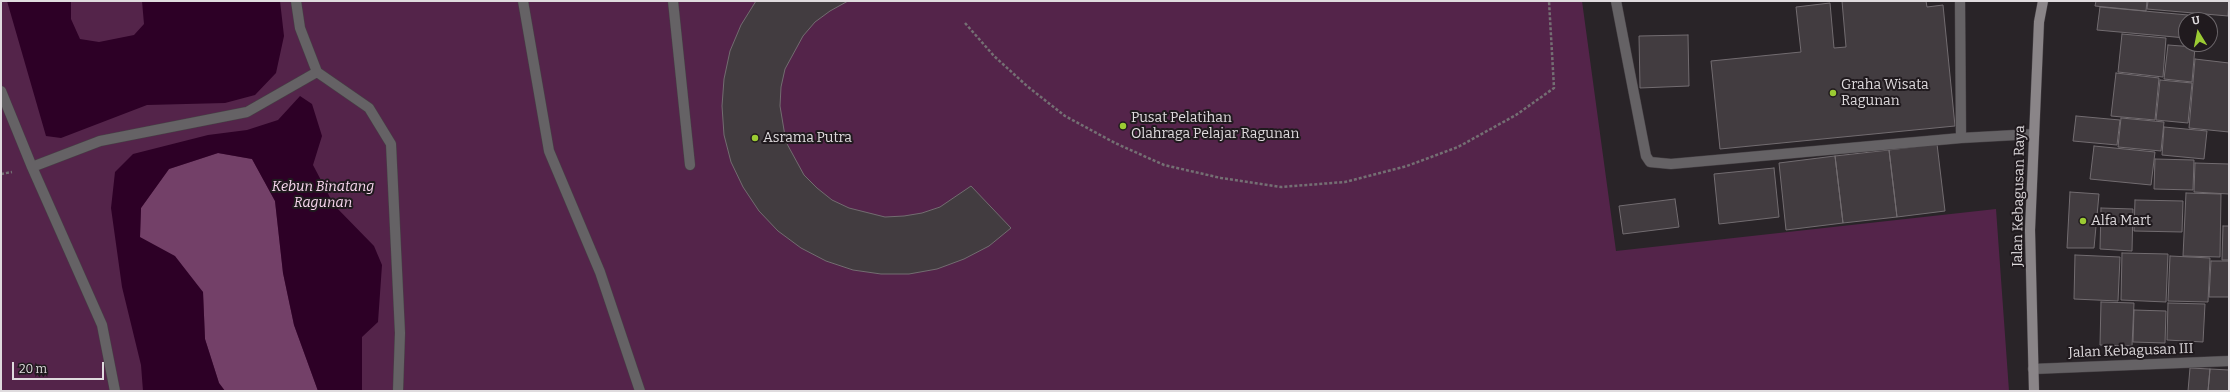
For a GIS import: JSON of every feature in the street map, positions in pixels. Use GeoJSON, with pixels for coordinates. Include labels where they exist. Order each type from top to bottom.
{"type":"FeatureCollection","features":[{"type":"Feature","properties":{"kind":"main road","name":"Jalan Kebagusan Raya"},"geometry":{"type":"LineString","coordinates":[[2034,391],[2030,230],[2039,22],[2042,1]]}},
{"type":"Feature","properties":{"kind":"street"},"geometry":{"type":"LineString","coordinates":[[296,1],[300,28],[318,72],[369,108],[391,144],[400,333],[398,391]]}},
{"type":"Feature","properties":{"kind":"street"},"geometry":{"type":"LineString","coordinates":[[523,1],[549,151],[600,272],[640,391]]}},
{"type":"Feature","properties":{"kind":"street"},"geometry":{"type":"LineString","coordinates":[[673,1],[690,166]]}},
{"type":"Feature","properties":{"kind":"street"},"geometry":{"type":"LineString","coordinates":[[1616,1],[1646,156],[1650,162],[1670,164],[1961,138],[2034,134]]}},
{"type":"Feature","properties":{"kind":"street"},"geometry":{"type":"LineString","coordinates":[[1960,1],[1961,138]]}},
{"type":"Feature","properties":{"kind":"street"},"geometry":{"type":"LineString","coordinates":[[32,167],[100,141],[247,112],[318,72]]}},
{"type":"Feature","properties":{"kind":"street"},"geometry":{"type":"LineString","coordinates":[[1,91],[32,167],[102,325],[115,391]]}},
{"type":"Feature","properties":{"kind":"street","name":"Jalan Kebagusan III"},"geometry":{"type":"LineString","coordinates":[[2033,369],[2229,361]]}},
{"type":"Feature","properties":{"kind":"path"},"geometry":{"type":"LineString","coordinates":[[965,23],[994,56],[1027,86],[1066,116],[1115,143],[1164,165],[1221,178],[1281,187],[1345,182],[1407,166],[1458,147],[1528,106],[1554,88],[1549,1]]}},
{"type":"Feature","properties":{"kind":"green space","name":"Kebun Binatang Ragunan"},"geometry":{"type":"Polygon","coordinates":[[[1,1],[1582,1],[1616,251],[1996,209],[2009,391],[1,391],[1,1]]]}},
{"type":"Feature","properties":{"kind":"shaded area"},"geometry":{"type":"Polygon","coordinates":[[[7,1],[71,1],[71,19],[80,39],[99,42],[134,35],[144,24],[142,1],[280,1],[284,36],[276,73],[255,95],[225,103],[147,105],[61,138],[46,136],[7,1]]]}},
{"type":"Feature","properties":{"kind":"shaded area"},"geometry":{"type":"Polygon","coordinates":[[[300,96],[312,104],[322,136],[313,165],[334,205],[374,246],[382,265],[378,322],[362,337],[362,391],[318,391],[294,325],[283,273],[275,201],[252,159],[218,153],[169,169],[141,208],[140,237],[175,256],[203,292],[205,339],[219,383],[225,391],[143,391],[141,365],[122,287],[111,208],[115,172],[133,154],[208,135],[247,130],[278,120],[300,96]]]}},
{"type":"Feature","properties":{"kind":"shaded area"},"geometry":{"type":"Polygon","coordinates":[[[218,153],[252,159],[275,201],[283,273],[294,325],[318,391],[225,391],[219,383],[205,339],[203,292],[140,238],[141,208],[169,169],[218,153]]]}},
{"type":"Feature","properties":{"kind":"building","name":"Asrama Putra"},"geometry":{"type":"Polygon","coordinates":[[[756,1],[848,1],[830,11],[815,22],[803,36],[785,69],[781,87],[780,106],[786,142],[804,175],[817,188],[832,200],[849,208],[885,217],[922,213],[940,207],[971,186],[1011,228],[989,246],[964,259],[937,269],[909,274],[881,274],[853,270],[826,261],[801,248],[778,231],[759,211],[743,187],[731,162],[724,135],[722,106],[724,79],[730,51],[741,25],[756,1]]]}},
{"type":"Feature","properties":{"kind":"building","name":"Graha Wisata Ragunan"},"geometry":{"type":"Polygon","coordinates":[[[1842,1],[1926,1],[1927,7],[1943,5],[1955,126],[1720,149],[1711,61],[1801,52],[1796,7],[1830,3],[1834,48],[1846,47],[1842,1]]]}},
{"type":"Feature","properties":{"kind":"building"},"geometry":{"type":"Polygon","coordinates":[[[2096,1],[2147,1],[2146,11],[2095,6],[2096,1]]]}},
{"type":"Feature","properties":{"kind":"building"},"geometry":{"type":"Polygon","coordinates":[[[2148,1],[2229,1],[2228,16],[2218,15],[2218,12],[2182,12],[2147,9],[2148,1]]]}},
{"type":"Feature","properties":{"kind":"building"},"geometry":{"type":"Polygon","coordinates":[[[2100,7],[2178,14],[2178,37],[2097,30],[2100,7]]]}},
{"type":"Feature","properties":{"kind":"building"},"geometry":{"type":"Polygon","coordinates":[[[2122,34],[2166,38],[2163,77],[2118,72],[2122,34]]]}},
{"type":"Feature","properties":{"kind":"building"},"geometry":{"type":"Polygon","coordinates":[[[1688,35],[1689,86],[1640,88],[1639,36],[1688,35]]]}},
{"type":"Feature","properties":{"kind":"building"},"geometry":{"type":"Polygon","coordinates":[[[2168,45],[2178,46],[2178,52],[2195,52],[2192,82],[2164,79],[2168,45]]]}},
{"type":"Feature","properties":{"kind":"building"},"geometry":{"type":"Polygon","coordinates":[[[2195,59],[2229,63],[2229,132],[2189,128],[2195,59]]]}},
{"type":"Feature","properties":{"kind":"building"},"geometry":{"type":"Polygon","coordinates":[[[2116,73],[2159,78],[2155,120],[2111,116],[2116,73]]]}},
{"type":"Feature","properties":{"kind":"building"},"geometry":{"type":"Polygon","coordinates":[[[2160,80],[2192,83],[2188,123],[2156,120],[2160,80]]]}},
{"type":"Feature","properties":{"kind":"building"},"geometry":{"type":"Polygon","coordinates":[[[2076,116],[2120,120],[2117,145],[2073,141],[2076,116]]]}},
{"type":"Feature","properties":{"kind":"building"},"geometry":{"type":"Polygon","coordinates":[[[2121,118],[2164,122],[2161,151],[2118,147],[2121,118]]]}},
{"type":"Feature","properties":{"kind":"building"},"geometry":{"type":"Polygon","coordinates":[[[2164,127],[2207,131],[2204,159],[2162,155],[2164,127]]]}},
{"type":"Feature","properties":{"kind":"building"},"geometry":{"type":"Polygon","coordinates":[[[1937,144],[1945,211],[1897,217],[1889,150],[1937,144]]]}},
{"type":"Feature","properties":{"kind":"building"},"geometry":{"type":"Polygon","coordinates":[[[2094,146],[2155,152],[2151,185],[2090,179],[2094,146]]]}},
{"type":"Feature","properties":{"kind":"building"},"geometry":{"type":"Polygon","coordinates":[[[1889,150],[1897,217],[1843,223],[1835,156],[1889,150]]]}},
{"type":"Feature","properties":{"kind":"building"},"geometry":{"type":"Polygon","coordinates":[[[1835,156],[1843,223],[1786,230],[1779,163],[1835,156]]]}},
{"type":"Feature","properties":{"kind":"building"},"geometry":{"type":"Polygon","coordinates":[[[2155,159],[2194,160],[2193,190],[2154,189],[2155,159]]]}},
{"type":"Feature","properties":{"kind":"building"},"geometry":{"type":"Polygon","coordinates":[[[2195,163],[2229,164],[2229,194],[2194,192],[2195,163]]]}},
{"type":"Feature","properties":{"kind":"building"},"geometry":{"type":"Polygon","coordinates":[[[1774,168],[1779,217],[1719,224],[1714,174],[1774,168]]]}},
{"type":"Feature","properties":{"kind":"building","name":"Alfa Mart"},"geometry":{"type":"Polygon","coordinates":[[[2070,192],[2099,194],[2094,248],[2067,248],[2070,192]]]}},
{"type":"Feature","properties":{"kind":"building"},"geometry":{"type":"Polygon","coordinates":[[[2186,193],[2221,194],[2220,257],[2183,256],[2186,193]]]}},
{"type":"Feature","properties":{"kind":"building"},"geometry":{"type":"Polygon","coordinates":[[[1675,199],[1679,227],[1623,234],[1619,206],[1675,199]]]}},
{"type":"Feature","properties":{"kind":"building"},"geometry":{"type":"Polygon","coordinates":[[[2135,200],[2183,201],[2182,232],[2134,231],[2135,200]]]}},
{"type":"Feature","properties":{"kind":"building"},"geometry":{"type":"Polygon","coordinates":[[[2101,208],[2133,209],[2132,251],[2100,249],[2101,208]]]}},
{"type":"Feature","properties":{"kind":"building"},"geometry":{"type":"Polygon","coordinates":[[[2223,226],[2229,226],[2229,260],[2222,260],[2223,226]]]}},
{"type":"Feature","properties":{"kind":"building"},"geometry":{"type":"Polygon","coordinates":[[[2122,253],[2168,254],[2166,302],[2121,300],[2122,253]]]}},
{"type":"Feature","properties":{"kind":"building"},"geometry":{"type":"Polygon","coordinates":[[[2075,255],[2120,257],[2118,301],[2074,299],[2075,255]]]}},
{"type":"Feature","properties":{"kind":"building"},"geometry":{"type":"Polygon","coordinates":[[[2170,256],[2210,258],[2208,302],[2168,301],[2170,256]]]}},
{"type":"Feature","properties":{"kind":"building"},"geometry":{"type":"Polygon","coordinates":[[[2211,261],[2229,261],[2229,297],[2209,297],[2211,261]]]}},
{"type":"Feature","properties":{"kind":"building"},"geometry":{"type":"Polygon","coordinates":[[[2101,302],[2134,303],[2132,346],[2100,345],[2101,302]]]}},
{"type":"Feature","properties":{"kind":"building"},"geometry":{"type":"Polygon","coordinates":[[[2168,303],[2205,304],[2203,342],[2167,340],[2168,303]]]}},
{"type":"Feature","properties":{"kind":"building"},"geometry":{"type":"Polygon","coordinates":[[[2134,310],[2166,311],[2165,343],[2133,342],[2134,310]]]}},
{"type":"Feature","properties":{"kind":"building"},"geometry":{"type":"Polygon","coordinates":[[[2190,368],[2210,369],[2208,391],[2188,391],[2190,368]]]}},
{"type":"Feature","properties":{"kind":"building"},"geometry":{"type":"Polygon","coordinates":[[[2210,369],[2229,370],[2229,391],[2208,391],[2210,369]]]}},
{"type":"Feature","properties":{"kind":"place","name":"Graha Wisata Ragunan"},"geometry":{"type":"Point","coordinates":[1833,93]}},
{"type":"Feature","properties":{"kind":"place","name":"Pusat Pelatihan Olahraga Pelajar Ragunan"},"geometry":{"type":"Point","coordinates":[1123,126]}},
{"type":"Feature","properties":{"kind":"place","name":"Asrama Putra"},"geometry":{"type":"Point","coordinates":[755,138]}},
{"type":"Feature","properties":{"kind":"place","name":"Alfa Mart"},"geometry":{"type":"Point","coordinates":[2083,221]}}]}
